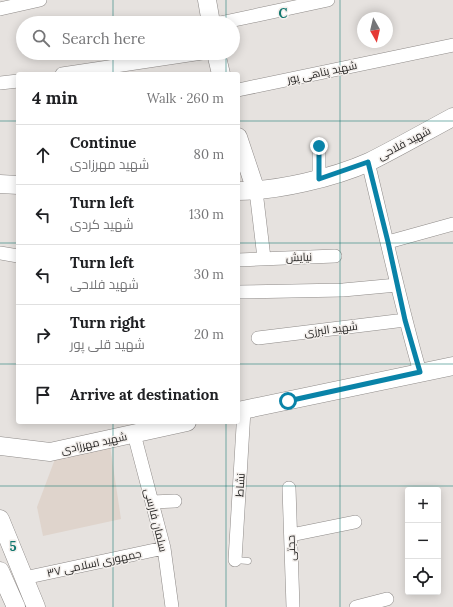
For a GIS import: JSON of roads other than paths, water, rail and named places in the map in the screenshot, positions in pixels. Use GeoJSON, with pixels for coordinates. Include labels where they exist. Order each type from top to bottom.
{"type":"FeatureCollection","features":[{"type":"Feature","properties":{"kind":"street"},"geometry":{"type":"LineString","coordinates":[[0,9],[40,0]]}},
{"type":"Feature","properties":{"kind":"street"},"geometry":{"type":"LineString","coordinates":[[207,0],[210,16]]}},
{"type":"Feature","properties":{"kind":"street"},"geometry":{"type":"LineString","coordinates":[[240,19],[328,0]]}},
{"type":"Feature","properties":{"kind":"street","name":"شهید پناهی پور"},"geometry":{"type":"LineString","coordinates":[[240,90],[453,44]]}},
{"type":"Feature","properties":{"kind":"street"},"geometry":{"type":"LineString","coordinates":[[75,72],[155,60]]}},
{"type":"Feature","properties":{"kind":"street"},"geometry":{"type":"LineString","coordinates":[[218,60],[221,72]]}},
{"type":"Feature","properties":{"kind":"street"},"geometry":{"type":"LineString","coordinates":[[0,83],[16,80]]}},
{"type":"Feature","properties":{"kind":"street","name":"شهید فلاحی"},"geometry":{"type":"LineString","coordinates":[[240,191],[256,191],[319,179],[368,162],[453,119]]}},
{"type":"Feature","properties":{"kind":"street"},"geometry":{"type":"LineString","coordinates":[[240,143],[256,191],[264,258]]}},
{"type":"Feature","properties":{"kind":"street"},"geometry":{"type":"LineString","coordinates":[[319,146],[319,179]]}},
{"type":"Feature","properties":{"kind":"street"},"geometry":{"type":"LineString","coordinates":[[368,162],[388,242],[405,320],[420,372]]}},
{"type":"Feature","properties":{"kind":"street"},"geometry":{"type":"LineString","coordinates":[[0,184],[16,185]]}},
{"type":"Feature","properties":{"kind":"street"},"geometry":{"type":"LineString","coordinates":[[388,242],[453,224]]}},
{"type":"Feature","properties":{"kind":"street"},"geometry":{"type":"LineString","coordinates":[[0,253],[16,256]]}},
{"type":"Feature","properties":{"kind":"street","name":"نیایش"},"geometry":{"type":"LineString","coordinates":[[240,260],[335,256]]}},
{"type":"Feature","properties":{"kind":"street"},"geometry":{"type":"LineString","coordinates":[[240,292],[343,290],[397,285]]}},
{"type":"Feature","properties":{"kind":"street","name":"شهید البرزی"},"geometry":{"type":"LineString","coordinates":[[258,338],[405,320]]}},
{"type":"Feature","properties":{"kind":"street"},"geometry":{"type":"LineString","coordinates":[[241,411],[453,366]]}},
{"type":"Feature","properties":{"kind":"street","name":"نشاط"},"geometry":{"type":"LineString","coordinates":[[235,560],[241,411]]}},
{"type":"Feature","properties":{"kind":"street","name":"شهید مهرزادی"},"geometry":{"type":"LineString","coordinates":[[0,446],[50,452],[145,429],[175,424]]}},
{"type":"Feature","properties":{"kind":"street","name":"سلمان فارسی"},"geometry":{"type":"LineString","coordinates":[[145,429],[152,502],[164,548],[172,607]]}},
{"type":"Feature","properties":{"kind":"street","name":"حجتی"},"geometry":{"type":"LineString","coordinates":[[289,488],[293,607]]}},
{"type":"Feature","properties":{"kind":"street"},"geometry":{"type":"LineString","coordinates":[[152,502],[175,501]]}},
{"type":"Feature","properties":{"kind":"street"},"geometry":{"type":"LineString","coordinates":[[0,520],[36,607]]}},
{"type":"Feature","properties":{"kind":"street"},"geometry":{"type":"LineString","coordinates":[[291,535],[354,522]]}},
{"type":"Feature","properties":{"kind":"street","name":"جمهوری اسلامی ۳۷"},"geometry":{"type":"LineString","coordinates":[[24,578],[164,548]]}},
{"type":"Feature","properties":{"kind":"street"},"geometry":{"type":"LineString","coordinates":[[0,571],[16,607]]}},
{"type":"Feature","properties":{"kind":"street"},"geometry":{"type":"LineString","coordinates":[[0,585],[2,607]]}},
{"type":"Feature","properties":{"kind":"street"},"geometry":{"type":"LineString","coordinates":[[356,607],[387,599]]}},
{"type":"Feature","properties":{"kind":"lane"},"geometry":{"type":"LineString","coordinates":[[235,560],[248,561]]}}]}
